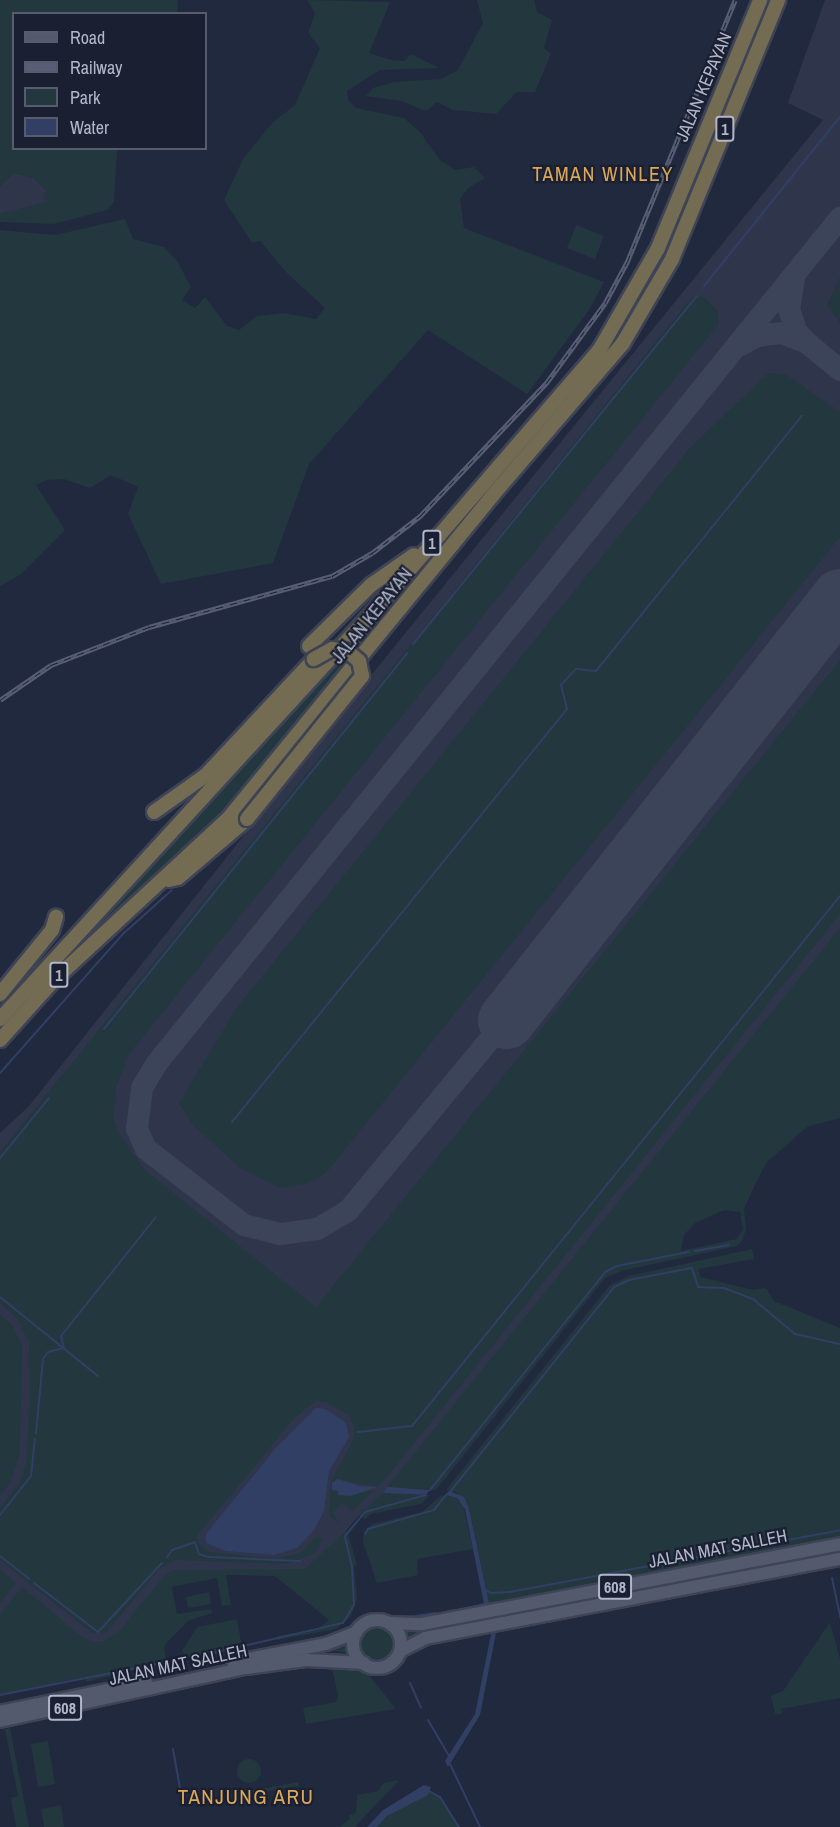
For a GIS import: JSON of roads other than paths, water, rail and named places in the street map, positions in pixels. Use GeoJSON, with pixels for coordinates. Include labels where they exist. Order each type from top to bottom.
{"type":"FeatureCollection","features":[{"type":"Feature","properties":{"kind":"highway","name":"JALAN KEPAYAN"},"geometry":{"type":"LineString","coordinates":[[0,1019],[250,748],[573,384],[613,330],[658,248],[760,0]]}},
{"type":"Feature","properties":{"kind":"highway","name":"JALAN KEPAYAN"},"geometry":{"type":"LineString","coordinates":[[0,1040],[55,979],[227,820],[261,782],[492,496],[623,343],[672,259],[778,0]]}},
{"type":"Feature","properties":{"kind":"highway"},"geometry":{"type":"LineString","coordinates":[[309,646],[346,613],[371,585],[443,530]]}},
{"type":"Feature","properties":{"kind":"highway"},"geometry":{"type":"LineString","coordinates":[[346,613],[362,614],[411,567]]}},
{"type":"Feature","properties":{"kind":"highway"},"geometry":{"type":"LineString","coordinates":[[154,812],[206,774],[314,659],[332,649],[347,651],[361,668],[357,686],[247,819],[177,878],[159,882]]}},
{"type":"Feature","properties":{"kind":"highway"},"geometry":{"type":"LineString","coordinates":[[0,994],[52,930],[56,917]]}},
{"type":"Feature","properties":{"kind":"main road","name":"JALAN MAT SALLEH"},"geometry":{"type":"LineString","coordinates":[[389,1623],[422,1624],[840,1544]]}},
{"type":"Feature","properties":{"kind":"main road","name":"JALAN MAT SALLEH"},"geometry":{"type":"LineString","coordinates":[[400,1651],[424,1638],[840,1559]]}},
{"type":"Feature","properties":{"kind":"main road","name":"608"},"geometry":{"type":"LineString","coordinates":[[357,1632],[372,1621],[389,1623]]}},
{"type":"Feature","properties":{"kind":"main road"},"geometry":{"type":"LineString","coordinates":[[389,1623],[401,1639],[400,1651]]}},
{"type":"Feature","properties":{"kind":"main road","name":"JALAN MAT SALLEH"},"geometry":{"type":"LineString","coordinates":[[0,1712],[326,1644],[357,1632]]}},
{"type":"Feature","properties":{"kind":"main road"},"geometry":{"type":"LineString","coordinates":[[357,1632],[354,1649],[364,1663]]}},
{"type":"Feature","properties":{"kind":"main road","name":"608"},"geometry":{"type":"LineString","coordinates":[[364,1663],[387,1666],[400,1651]]}},
{"type":"Feature","properties":{"kind":"main road","name":"JALAN MAT SALLEH"},"geometry":{"type":"LineString","coordinates":[[0,1721],[246,1668],[307,1660],[364,1663]]}},
{"type":"Feature","properties":{"kind":"water"},"geometry":{"type":"Polygon","coordinates":[[[316,1408],[325,1409],[346,1423],[349,1437],[329,1471],[324,1511],[314,1530],[297,1548],[274,1555],[226,1551],[206,1543],[206,1534],[276,1448],[316,1408]]]}},
{"type":"Feature","properties":{"kind":"water"},"geometry":{"type":"Polygon","coordinates":[[[338,1479],[359,1486],[377,1487],[351,1496],[338,1495],[339,1491],[332,1490],[332,1483],[338,1479]]]}},
{"type":"Feature","properties":{"kind":"water"},"geometry":{"type":"Polygon","coordinates":[[[387,1487],[430,1490],[426,1495],[383,1493],[387,1487]]]}},
{"type":"Feature","properties":{"kind":"water"},"geometry":{"type":"Polygon","coordinates":[[[449,1491],[464,1497],[469,1509],[489,1603],[484,1604],[465,1509],[457,1498],[445,1495],[449,1491]]]}},
{"type":"Feature","properties":{"kind":"water"},"geometry":{"type":"Polygon","coordinates":[[[496,1633],[480,1715],[448,1767],[445,1761],[475,1714],[491,1634],[496,1633]]]}},
{"type":"Feature","properties":{"kind":"water"},"geometry":{"type":"Polygon","coordinates":[[[424,1785],[431,1787],[428,1795],[387,1816],[377,1827],[367,1827],[383,1810],[424,1785]]]}},
{"type":"Feature","properties":{"kind":"waterway"},"geometry":{"type":"LineString","coordinates":[[704,286],[840,117]]}},
{"type":"Feature","properties":{"kind":"waterway"},"geometry":{"type":"LineString","coordinates":[[413,644],[697,296]]}},
{"type":"Feature","properties":{"kind":"waterway"},"geometry":{"type":"LineString","coordinates":[[232,1122],[567,709],[561,685],[576,669],[596,671],[802,416]]}},
{"type":"Feature","properties":{"kind":"waterway"},"geometry":{"type":"LineString","coordinates":[[104,1029],[407,653]]}},
{"type":"Feature","properties":{"kind":"waterway"},"geometry":{"type":"LineString","coordinates":[[0,1073],[124,933],[172,890]]}},
{"type":"Feature","properties":{"kind":"waterway"},"geometry":{"type":"LineString","coordinates":[[358,1432],[412,1426],[840,896]]}},
{"type":"Feature","properties":{"kind":"waterway"},"geometry":{"type":"LineString","coordinates":[[0,1158],[49,1098]]}},
{"type":"Feature","properties":{"kind":"waterway"},"geometry":{"type":"LineString","coordinates":[[36,1433],[43,1359],[48,1352],[64,1348],[61,1336],[156,1217]]}},
{"type":"Feature","properties":{"kind":"waterway"},"geometry":{"type":"LineString","coordinates":[[695,1251],[728,1245]]}},
{"type":"Feature","properties":{"kind":"waterway"},"geometry":{"type":"LineString","coordinates":[[430,1490],[605,1272],[617,1266],[689,1252]]}},
{"type":"Feature","properties":{"kind":"waterway"},"geometry":{"type":"LineString","coordinates":[[450,1492],[614,1287],[629,1280],[692,1268],[698,1287],[724,1288],[753,1299],[795,1334],[840,1344]]}},
{"type":"Feature","properties":{"kind":"waterway"},"geometry":{"type":"LineString","coordinates":[[0,1297],[98,1376]]}},
{"type":"Feature","properties":{"kind":"waterway"},"geometry":{"type":"LineString","coordinates":[[0,1515],[31,1476],[35,1439]]}},
{"type":"Feature","properties":{"kind":"waterway"},"geometry":{"type":"LineString","coordinates":[[192,1658],[343,1623],[354,1605],[352,1567],[345,1536],[365,1512],[426,1495]]}},
{"type":"Feature","properties":{"kind":"waterway"},"geometry":{"type":"LineString","coordinates":[[365,1534],[368,1529],[434,1510],[446,1495]]}},
{"type":"Feature","properties":{"kind":"waterway"},"geometry":{"type":"LineString","coordinates":[[484,1589],[491,1593],[510,1592],[840,1530]]}},
{"type":"Feature","properties":{"kind":"waterway"},"geometry":{"type":"LineString","coordinates":[[167,1557],[172,1550],[195,1542],[199,1554],[209,1557],[300,1561]]}},
{"type":"Feature","properties":{"kind":"waterway"},"geometry":{"type":"LineString","coordinates":[[0,1556],[29,1579]]}},
{"type":"Feature","properties":{"kind":"waterway"},"geometry":{"type":"LineString","coordinates":[[34,1583],[98,1632],[162,1563]]}},
{"type":"Feature","properties":{"kind":"waterway"},"geometry":{"type":"LineString","coordinates":[[832,1578],[840,1617]]}},
{"type":"Feature","properties":{"kind":"waterway"},"geometry":{"type":"LineString","coordinates":[[464,1609],[484,1604]]}},
{"type":"Feature","properties":{"kind":"waterway"},"geometry":{"type":"LineString","coordinates":[[448,1611],[456,1610]]}},
{"type":"Feature","properties":{"kind":"waterway"},"geometry":{"type":"LineString","coordinates":[[408,1617],[436,1613]]}},
{"type":"Feature","properties":{"kind":"waterway"},"geometry":{"type":"LineString","coordinates":[[0,1695],[162,1663]]}},
{"type":"Feature","properties":{"kind":"waterway"},"geometry":{"type":"LineString","coordinates":[[410,1683],[421,1708]]}},
{"type":"Feature","properties":{"kind":"waterway"},"geometry":{"type":"LineString","coordinates":[[428,1720],[449,1756]]}},
{"type":"Feature","properties":{"kind":"waterway"},"geometry":{"type":"LineString","coordinates":[[173,1749],[181,1794]]}},
{"type":"Feature","properties":{"kind":"waterway"},"geometry":{"type":"LineString","coordinates":[[450,1764],[480,1827]]}},
{"type":"Feature","properties":{"kind":"waterway"},"geometry":{"type":"LineString","coordinates":[[429,1791],[440,1797],[459,1827]]}},
{"type":"Feature","properties":{"kind":"railway"},"geometry":{"type":"LineString","coordinates":[[0,700],[51,665],[149,627],[332,576],[372,553],[420,516],[547,382],[605,303],[627,262],[735,0]]}},
{"type":"Feature","properties":{"kind":"district","name":"TAMAN WINLEY"},"geometry":{"type":"Point","coordinates":[603,173]}},
{"type":"Feature","properties":{"kind":"district","name":"TANJUNG ARU"},"geometry":{"type":"Point","coordinates":[246,1797]}}]}
